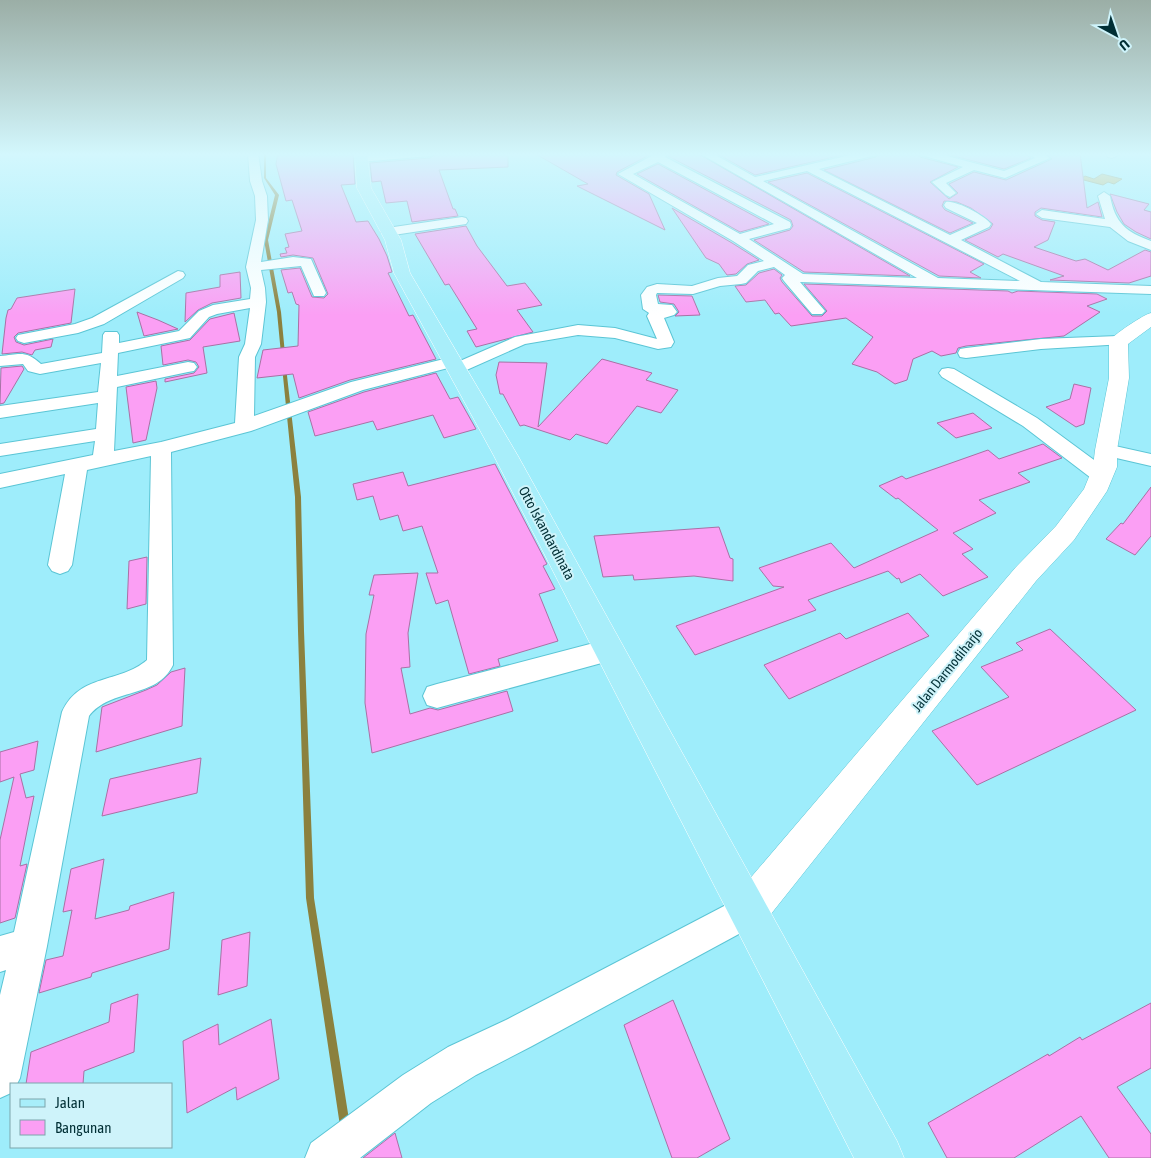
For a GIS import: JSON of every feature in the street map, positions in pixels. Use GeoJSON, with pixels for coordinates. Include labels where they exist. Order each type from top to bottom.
{"type":"FeatureCollection","features":[{"type":"Feature","properties":{"kind":"main road","name":"Otto Iskandardinata"},"geometry":{"type":"LineString","coordinates":[[374,207],[393,240],[402,273],[506,456],[880,1158]]}},
{"type":"Feature","properties":{"kind":"street"},"geometry":{"type":"LineString","coordinates":[[250,425],[247,357],[253,344],[258,302],[261,207]]}},
{"type":"Feature","properties":{"kind":"street"},"geometry":{"type":"LineString","coordinates":[[684,207],[778,262],[795,278],[817,311]]}},
{"type":"Feature","properties":{"kind":"street"},"geometry":{"type":"LineString","coordinates":[[695,213],[712,207]]}},
{"type":"Feature","properties":{"kind":"street"},"geometry":{"type":"LineString","coordinates":[[738,238],[785,225],[748,207]]}},
{"type":"Feature","properties":{"kind":"street"},"geometry":{"type":"LineString","coordinates":[[802,207],[936,282]]}},
{"type":"Feature","properties":{"kind":"street"},"geometry":{"type":"LineString","coordinates":[[887,207],[1041,286]]}},
{"type":"Feature","properties":{"kind":"street"},"geometry":{"type":"LineString","coordinates":[[952,240],[985,224],[962,207]]}},
{"type":"Feature","properties":{"kind":"street"},"geometry":{"type":"LineString","coordinates":[[1106,207],[1114,224],[1125,235],[1151,246]]}},
{"type":"Feature","properties":{"kind":"street"},"geometry":{"type":"LineString","coordinates":[[1042,214],[1114,224]]}},
{"type":"Feature","properties":{"kind":"street"},"geometry":{"type":"LineString","coordinates":[[388,232],[462,221]]}},
{"type":"Feature","properties":{"kind":"street"},"geometry":{"type":"LineString","coordinates":[[259,266],[293,261],[306,262],[319,293]]}},
{"type":"Feature","properties":{"kind":"street"},"geometry":{"type":"LineString","coordinates":[[740,280],[754,268],[778,262]]}},
{"type":"Feature","properties":{"kind":"street"},"geometry":{"type":"LineString","coordinates":[[24,338],[78,328],[112,314],[178,275]]}},
{"type":"Feature","properties":{"kind":"street"},"geometry":{"type":"LineString","coordinates":[[0,482],[161,448],[250,425],[357,386],[454,365],[492,354],[521,340],[578,330],[615,333],[658,344],[665,344],[664,335],[659,328],[655,316],[669,312],[667,308],[651,309],[649,293],[657,288],[700,288],[718,282],[795,278],[1151,290]]}},
{"type":"Feature","properties":{"kind":"street"},"geometry":{"type":"LineString","coordinates":[[0,361],[27,359],[34,367],[40,368],[111,353],[186,334],[204,314],[213,310],[258,302]]}},
{"type":"Feature","properties":{"kind":"street"},"geometry":{"type":"LineString","coordinates":[[103,461],[112,314]]}},
{"type":"Feature","properties":{"kind":"street"},"geometry":{"type":"LineString","coordinates":[[966,353],[1041,344],[1118,341],[1125,338],[1151,318]]}},
{"type":"Feature","properties":{"kind":"street","name":"Jalan Darmodiharjo"},"geometry":{"type":"LineString","coordinates":[[749,910],[1026,574],[1065,533],[1095,492],[1104,463],[1119,378],[1118,341]]}},
{"type":"Feature","properties":{"kind":"street"},"geometry":{"type":"LineString","coordinates":[[0,412],[108,389],[188,368]]}},
{"type":"Feature","properties":{"kind":"street"},"geometry":{"type":"LineString","coordinates":[[948,373],[1104,463],[1151,460]]}},
{"type":"Feature","properties":{"kind":"street"},"geometry":{"type":"LineString","coordinates":[[0,450],[105,433]]}},
{"type":"Feature","properties":{"kind":"street"},"geometry":{"type":"LineString","coordinates":[[0,1078],[15,950],[76,712],[85,699],[147,676],[160,665],[161,448]]}},
{"type":"Feature","properties":{"kind":"street"},"geometry":{"type":"LineString","coordinates":[[60,565],[77,466]]}},
{"type":"Feature","properties":{"kind":"street"},"geometry":{"type":"LineString","coordinates":[[437,696],[610,650]]}},
{"type":"Feature","properties":{"kind":"street"},"geometry":{"type":"LineString","coordinates":[[340,1147],[417,1089],[462,1061],[749,910]]}},
{"type":"Feature","properties":{"kind":"building"},"geometry":{"type":"Polygon","coordinates":[[[294,207],[350,207],[356,222],[368,221],[387,256],[392,272],[388,273],[409,316],[413,315],[436,359],[350,380],[299,398],[293,374],[257,378],[263,350],[298,346],[299,305],[296,304],[292,292],[288,293],[281,270],[300,268],[312,297],[324,298],[328,294],[313,258],[293,255],[281,257],[280,254],[287,253],[285,248],[289,247],[285,234],[302,231],[294,207]]]}},
{"type":"Feature","properties":{"kind":"building"},"geometry":{"type":"Polygon","coordinates":[[[408,207],[452,207],[458,216],[412,222],[408,207]]]}},
{"type":"Feature","properties":{"kind":"building"},"geometry":{"type":"Polygon","coordinates":[[[619,207],[655,207],[665,230],[619,207]]]}},
{"type":"Feature","properties":{"kind":"building"},"geometry":{"type":"Polygon","coordinates":[[[696,207],[738,207],[769,224],[740,232],[696,207]]]}},
{"type":"Feature","properties":{"kind":"building"},"geometry":{"type":"Polygon","coordinates":[[[766,207],[791,207],[910,276],[804,272],[754,240],[790,230],[793,226],[791,220],[766,207]]]}},
{"type":"Feature","properties":{"kind":"building"},"geometry":{"type":"Polygon","coordinates":[[[814,207],[873,207],[984,264],[970,272],[981,278],[939,276],[814,207]]]}},
{"type":"Feature","properties":{"kind":"building"},"geometry":{"type":"Polygon","coordinates":[[[898,207],[943,207],[945,210],[973,223],[950,233],[898,207]]]}},
{"type":"Feature","properties":{"kind":"building"},"geometry":{"type":"Polygon","coordinates":[[[969,207],[1099,207],[1102,217],[1041,208],[1035,212],[1035,216],[1042,220],[1055,222],[1048,240],[1034,247],[1076,261],[1085,259],[1108,270],[1145,250],[1151,252],[1151,276],[1129,283],[1050,280],[1064,276],[1003,254],[998,257],[965,240],[990,229],[993,224],[969,207]]]}},
{"type":"Feature","properties":{"kind":"building"},"geometry":{"type":"Polygon","coordinates":[[[1115,207],[1146,207],[1144,210],[1151,212],[1151,239],[1124,224],[1115,207]]]}},
{"type":"Feature","properties":{"kind":"building"},"geometry":{"type":"Polygon","coordinates":[[[672,208],[759,260],[747,264],[736,274],[727,275],[719,264],[706,258],[672,208]]]}},
{"type":"Feature","properties":{"kind":"building"},"geometry":{"type":"Polygon","coordinates":[[[466,226],[477,246],[507,286],[525,283],[542,305],[517,310],[533,332],[476,347],[467,331],[477,329],[449,284],[445,285],[415,234],[466,226]]]}},
{"type":"Feature","properties":{"kind":"building"},"geometry":{"type":"Polygon","coordinates":[[[774,269],[782,275],[780,278],[782,282],[812,316],[822,316],[827,311],[804,284],[1008,291],[1012,293],[1018,291],[1097,294],[1107,299],[1087,306],[1100,312],[1064,336],[966,346],[958,348],[956,353],[941,356],[932,351],[913,359],[907,380],[895,384],[877,372],[852,364],[873,337],[846,318],[791,326],[779,313],[775,314],[765,300],[746,302],[735,286],[746,285],[759,273],[774,269]]]}},
{"type":"Feature","properties":{"kind":"building"},"geometry":{"type":"Polygon","coordinates":[[[240,272],[241,298],[212,303],[198,310],[185,322],[186,293],[220,287],[220,275],[240,272]]]}},
{"type":"Feature","properties":{"kind":"building"},"geometry":{"type":"Polygon","coordinates":[[[75,289],[71,323],[18,333],[14,337],[16,342],[24,345],[53,339],[51,347],[35,350],[32,355],[22,352],[2,354],[8,310],[11,309],[17,298],[75,289]]]}},
{"type":"Feature","properties":{"kind":"building"},"geometry":{"type":"Polygon","coordinates":[[[658,295],[692,296],[700,315],[675,316],[679,312],[674,304],[660,302],[658,295]]]}},
{"type":"Feature","properties":{"kind":"building"},"geometry":{"type":"Polygon","coordinates":[[[137,312],[158,320],[178,329],[144,336],[137,312]]]}},
{"type":"Feature","properties":{"kind":"building"},"geometry":{"type":"Polygon","coordinates":[[[234,313],[240,341],[203,347],[207,373],[165,382],[165,379],[194,373],[199,367],[196,362],[188,360],[163,365],[161,346],[190,340],[210,319],[234,313]]]}},
{"type":"Feature","properties":{"kind":"building"},"geometry":{"type":"Polygon","coordinates":[[[602,359],[652,373],[646,380],[678,390],[661,413],[637,406],[607,444],[576,434],[570,440],[524,425],[520,426],[503,394],[500,394],[496,375],[499,362],[547,363],[538,427],[602,359]]]}},
{"type":"Feature","properties":{"kind":"building"},"geometry":{"type":"Polygon","coordinates":[[[22,366],[24,369],[4,403],[0,404],[1,368],[22,366]]]}},
{"type":"Feature","properties":{"kind":"building"},"geometry":{"type":"Polygon","coordinates":[[[436,373],[450,399],[458,397],[476,429],[444,438],[433,415],[377,430],[373,421],[315,436],[308,412],[364,392],[436,373]]]}},
{"type":"Feature","properties":{"kind":"building"},"geometry":{"type":"Polygon","coordinates":[[[156,381],[157,388],[146,440],[133,443],[126,387],[156,381]]]}},
{"type":"Feature","properties":{"kind":"building"},"geometry":{"type":"Polygon","coordinates":[[[1074,384],[1091,388],[1084,424],[1076,427],[1046,407],[1070,399],[1074,384]]]}},
{"type":"Feature","properties":{"kind":"building"},"geometry":{"type":"Polygon","coordinates":[[[973,413],[992,428],[956,438],[937,423],[973,413]]]}},
{"type":"Feature","properties":{"kind":"building"},"geometry":{"type":"Polygon","coordinates":[[[1043,444],[1062,458],[1018,473],[1030,482],[979,500],[996,513],[953,533],[973,549],[962,554],[988,577],[943,596],[920,574],[901,583],[899,578],[897,579],[888,571],[808,600],[816,610],[695,655],[676,626],[784,587],[773,586],[759,568],[831,543],[854,568],[938,530],[898,498],[896,499],[879,486],[902,476],[906,479],[988,450],[999,459],[1043,444]]]}},
{"type":"Feature","properties":{"kind":"building"},"geometry":{"type":"Polygon","coordinates":[[[495,464],[547,564],[543,566],[555,589],[539,594],[558,641],[498,659],[500,666],[469,674],[448,600],[436,604],[426,573],[438,573],[422,526],[403,531],[398,515],[380,520],[373,496],[357,500],[353,484],[403,472],[408,486],[495,464]]]}},
{"type":"Feature","properties":{"kind":"building"},"geometry":{"type":"Polygon","coordinates":[[[1151,487],[1151,536],[1135,555],[1106,539],[1121,523],[1123,524],[1151,487]]]}},
{"type":"Feature","properties":{"kind":"building"},"geometry":{"type":"Polygon","coordinates":[[[719,527],[730,558],[733,559],[733,581],[694,576],[634,580],[633,575],[603,577],[594,536],[719,527]]]}},
{"type":"Feature","properties":{"kind":"building"},"geometry":{"type":"Polygon","coordinates":[[[147,557],[146,604],[127,609],[129,561],[147,557]]]}},
{"type":"Feature","properties":{"kind":"building"},"geometry":{"type":"Polygon","coordinates":[[[418,573],[408,633],[410,667],[401,668],[410,714],[430,708],[438,710],[507,691],[513,711],[372,753],[365,703],[366,634],[374,595],[369,595],[374,575],[418,573]]]}},
{"type":"Feature","properties":{"kind":"building"},"geometry":{"type":"Polygon","coordinates":[[[908,613],[929,636],[789,699],[764,665],[840,633],[846,639],[908,613]]]}},
{"type":"Feature","properties":{"kind":"building"},"geometry":{"type":"Polygon","coordinates":[[[1050,629],[1136,710],[977,785],[932,731],[1009,697],[981,667],[1023,650],[1016,643],[1050,629]]]}},
{"type":"Feature","properties":{"kind":"building"},"geometry":{"type":"Polygon","coordinates":[[[185,668],[182,726],[96,752],[102,707],[157,685],[171,672],[185,668]]]}},
{"type":"Feature","properties":{"kind":"building"},"geometry":{"type":"Polygon","coordinates":[[[38,741],[34,770],[20,774],[26,798],[34,796],[20,866],[27,864],[15,918],[0,923],[0,840],[14,777],[0,782],[0,752],[38,741]]]}},
{"type":"Feature","properties":{"kind":"building"},"geometry":{"type":"Polygon","coordinates":[[[201,758],[197,793],[102,816],[110,779],[201,758]]]}},
{"type":"Feature","properties":{"kind":"building"},"geometry":{"type":"Polygon","coordinates":[[[104,859],[95,919],[129,910],[130,906],[174,892],[169,949],[92,973],[91,977],[39,993],[46,960],[63,956],[72,910],[63,912],[71,869],[104,859]]]}},
{"type":"Feature","properties":{"kind":"building"},"geometry":{"type":"Polygon","coordinates":[[[250,932],[247,986],[218,995],[222,940],[250,932]]]}},
{"type":"Feature","properties":{"kind":"building"},"geometry":{"type":"Polygon","coordinates":[[[138,994],[134,1052],[84,1071],[83,1083],[26,1083],[31,1052],[109,1022],[111,1004],[138,994]]]}},
{"type":"Feature","properties":{"kind":"building"},"geometry":{"type":"Polygon","coordinates":[[[673,1000],[730,1139],[697,1158],[672,1158],[624,1025],[673,1000]]]}},
{"type":"Feature","properties":{"kind":"building"},"geometry":{"type":"Polygon","coordinates":[[[1151,1003],[1151,1068],[1117,1087],[1151,1134],[1151,1158],[1109,1158],[1081,1116],[1014,1158],[947,1158],[928,1123],[1048,1054],[1049,1056],[1080,1037],[1082,1040],[1151,1003]]]}},
{"type":"Feature","properties":{"kind":"building"},"geometry":{"type":"Polygon","coordinates":[[[271,1019],[279,1079],[237,1100],[236,1087],[187,1113],[183,1041],[218,1024],[219,1045],[271,1019]]]}},
{"type":"Feature","properties":{"kind":"building"},"geometry":{"type":"Polygon","coordinates":[[[395,1133],[402,1158],[363,1158],[395,1133]]]}},
{"type":"Feature","properties":{"kind":"waterway"},"geometry":{"type":"LineString","coordinates":[[274,207],[266,240],[279,312],[283,354]]}},
{"type":"Feature","properties":{"kind":"waterway"},"geometry":{"type":"LineString","coordinates":[[284,367],[298,497],[310,898],[345,1126]]}}]}
